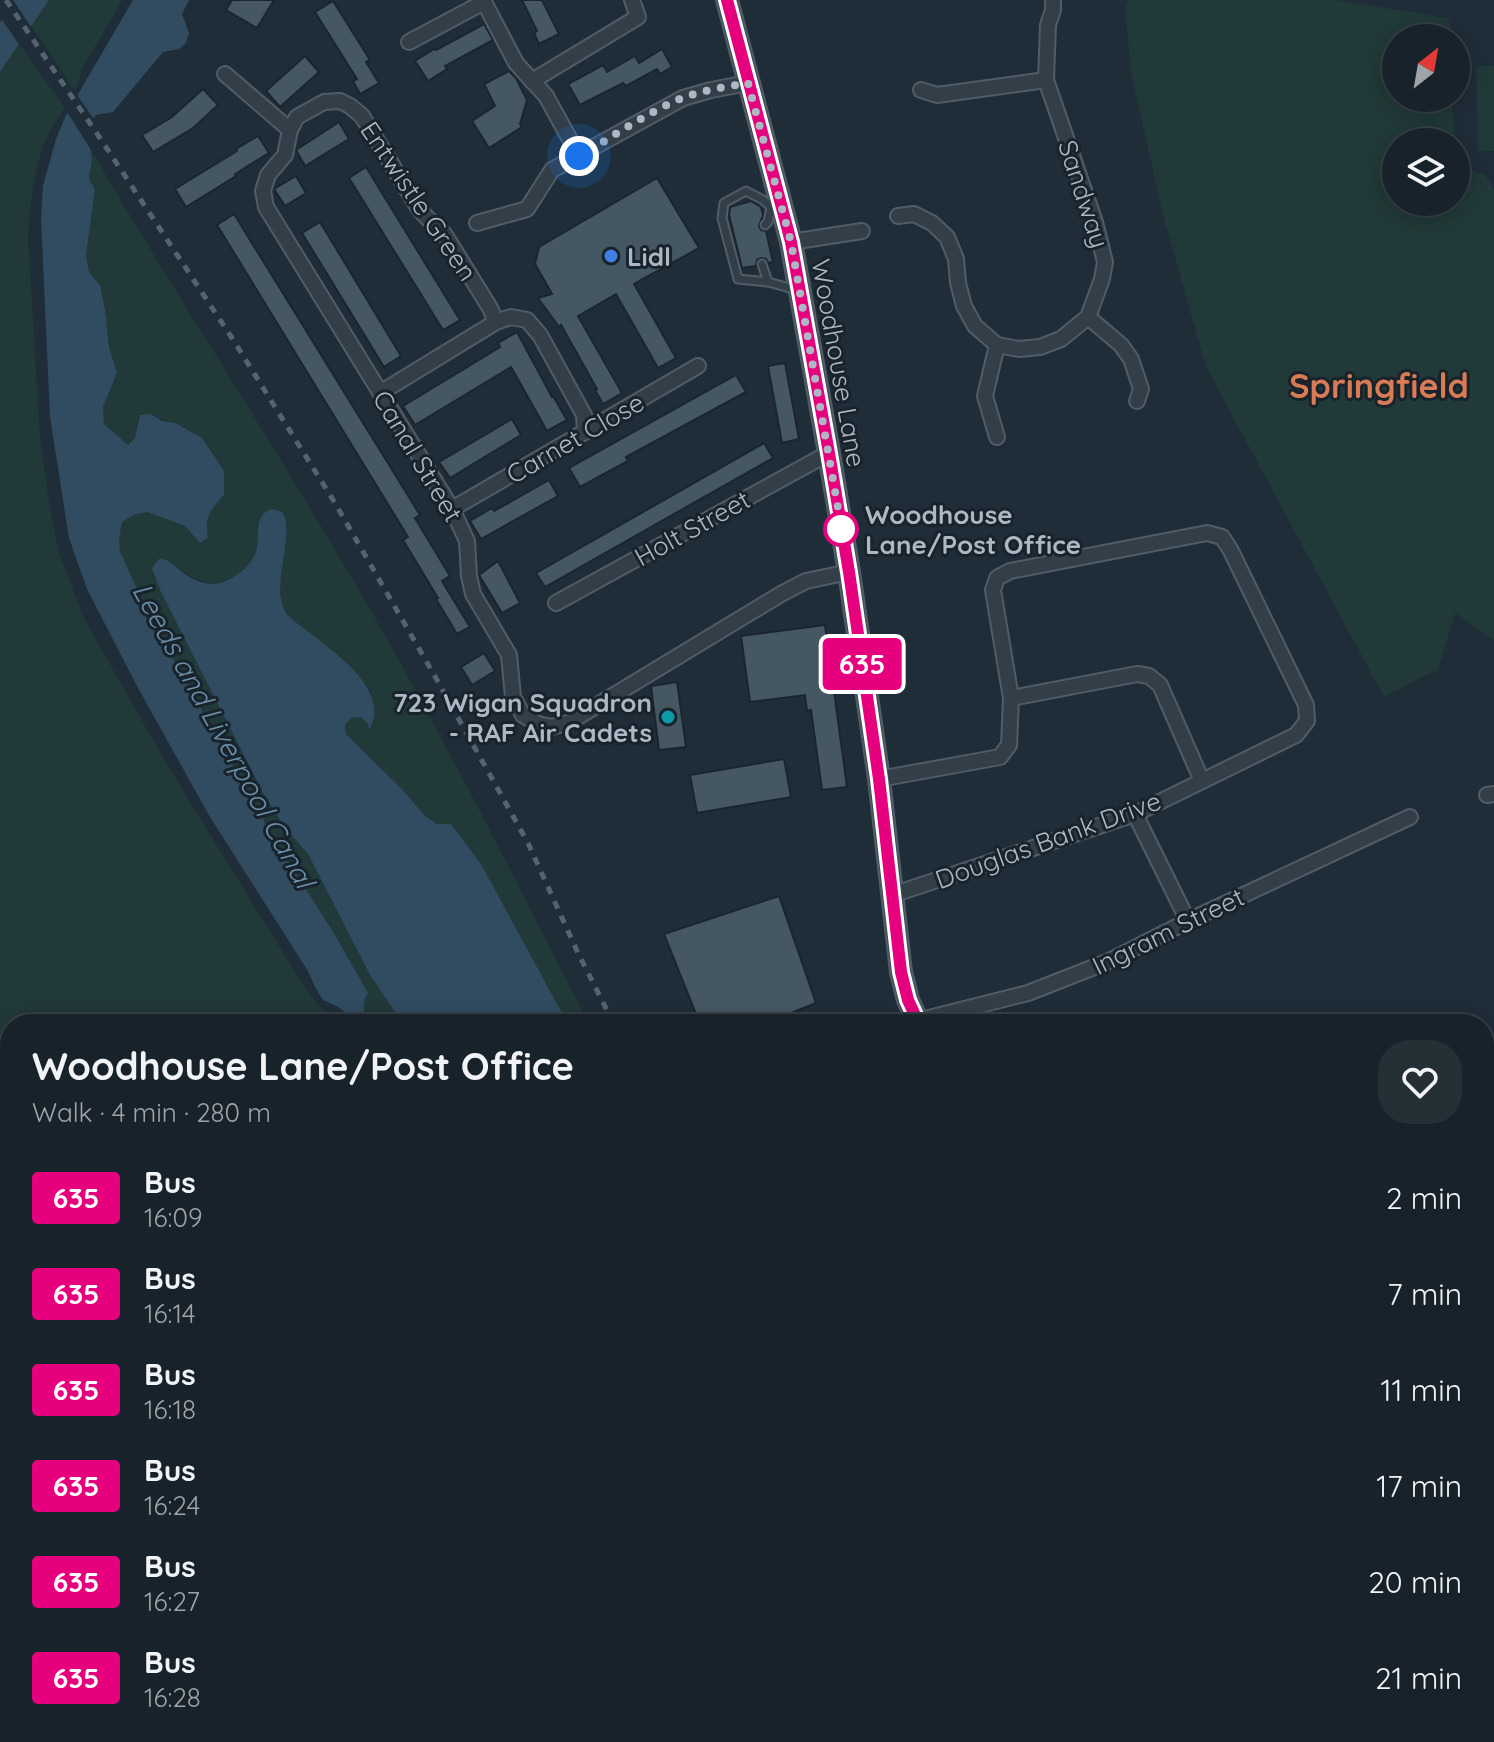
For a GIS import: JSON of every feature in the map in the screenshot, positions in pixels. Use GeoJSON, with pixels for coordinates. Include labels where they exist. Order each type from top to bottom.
{"type":"FeatureCollection","features":[{"type":"Feature","properties":{"kind":"main road","name":"Woodhouse Lane"},"geometry":{"type":"LineString","coordinates":[[727,0],[776,206],[791,242],[849,572],[879,779],[901,972],[914,1014]]}},
{"type":"Feature","properties":{"kind":"street"},"geometry":{"type":"LineString","coordinates":[[532,81],[638,17],[632,0]]}},
{"type":"Feature","properties":{"kind":"street","name":"Sandway"},"geometry":{"type":"LineString","coordinates":[[1053,0],[1048,25],[1046,80],[1102,244],[1105,262],[1088,317]]}},
{"type":"Feature","properties":{"kind":"street"},"geometry":{"type":"LineString","coordinates":[[409,42],[484,1],[516,63],[546,96],[579,156]]}},
{"type":"Feature","properties":{"kind":"street"},"geometry":{"type":"LineString","coordinates":[[225,74],[290,130]]}},
{"type":"Feature","properties":{"kind":"street"},"geometry":{"type":"LineString","coordinates":[[921,90],[935,103],[1046,80]]}},
{"type":"Feature","properties":{"kind":"street"},"geometry":{"type":"LineString","coordinates":[[477,223],[527,209],[552,170],[667,105],[711,90],[748,83]]}},
{"type":"Feature","properties":{"kind":"street","name":"Entwistle Green"},"geometry":{"type":"LineString","coordinates":[[290,130],[297,117],[324,102],[340,101],[362,116],[419,209],[445,235],[496,322]]}},
{"type":"Feature","properties":{"kind":"street","name":"Canal Street"},"geometry":{"type":"LineString","coordinates":[[290,130],[285,155],[268,175],[263,191],[266,207],[452,509],[467,541],[473,594],[509,655],[513,697],[523,715],[551,727],[568,723],[781,594],[806,581],[849,572]]}},
{"type":"Feature","properties":{"kind":"street"},"geometry":{"type":"LineString","coordinates":[[898,216],[915,206],[947,237],[956,259],[964,306],[975,326],[997,345],[1019,349],[1040,347],[1061,339],[1088,317],[1121,345],[1131,359],[1143,392]]}},
{"type":"Feature","properties":{"kind":"street"},"geometry":{"type":"LineString","coordinates":[[791,242],[862,231]]}},
{"type":"Feature","properties":{"kind":"street"},"geometry":{"type":"LineString","coordinates":[[380,393],[496,322],[511,317],[527,320],[540,335],[584,415],[585,432]]}},
{"type":"Feature","properties":{"kind":"street"},"geometry":{"type":"LineString","coordinates":[[997,345],[985,396],[997,437]]}},
{"type":"Feature","properties":{"kind":"street","name":"Carnet Close"},"geometry":{"type":"LineString","coordinates":[[452,509],[698,366]]}},
{"type":"Feature","properties":{"kind":"street","name":"Holt Street"},"geometry":{"type":"LineString","coordinates":[[556,603],[829,453]]}},
{"type":"Feature","properties":{"kind":"street","name":"Douglas Bank Drive"},"geometry":{"type":"LineString","coordinates":[[879,779],[1000,757],[1009,745],[1011,698],[993,590],[997,578],[1010,571],[1207,533],[1222,537],[1230,549],[1306,705],[1307,721],[1296,735],[1135,814],[892,895]]}},
{"type":"Feature","properties":{"kind":"street"},"geometry":{"type":"LineString","coordinates":[[1011,698],[1137,674],[1149,676],[1160,685],[1202,781]]}},
{"type":"Feature","properties":{"kind":"street"},"geometry":{"type":"LineString","coordinates":[[1135,814],[1188,921]]}},
{"type":"Feature","properties":{"kind":"street","name":"Ingram Street"},"geometry":{"type":"LineString","coordinates":[[951,1014],[1028,993],[1107,962],[1410,817]]}},
{"type":"Feature","properties":{"kind":"lane"},"geometry":{"type":"LineString","coordinates":[[765,225],[776,206],[746,191],[724,203],[722,218],[738,279],[768,282],[799,291]]}},
{"type":"Feature","properties":{"kind":"lane"},"geometry":{"type":"LineString","coordinates":[[762,264],[768,282]]}},
{"type":"Feature","properties":{"kind":"green space"},"geometry":{"type":"Polygon","coordinates":[[[49,0],[122,0],[82,69],[74,90],[31,26],[49,0]]]}},
{"type":"Feature","properties":{"kind":"green space"},"geometry":{"type":"Polygon","coordinates":[[[1128,0],[1336,0],[1448,18],[1450,24],[1382,24],[1382,112],[1453,112],[1454,128],[1382,128],[1382,216],[1470,216],[1470,168],[1485,174],[1494,190],[1494,640],[1455,613],[1438,669],[1384,697],[1206,367],[1163,215],[1131,73],[1125,8],[1128,0]]]}},
{"type":"Feature","properties":{"kind":"green space"},"geometry":{"type":"Polygon","coordinates":[[[19,44],[65,108],[41,153],[28,236],[40,437],[58,549],[83,616],[171,771],[295,972],[327,1014],[0,1014],[0,72],[19,44]]]}},
{"type":"Feature","properties":{"kind":"green space"},"geometry":{"type":"Polygon","coordinates":[[[1476,66],[1494,66],[1494,151],[1478,151],[1476,66]]]}},
{"type":"Feature","properties":{"kind":"green space"},"geometry":{"type":"Polygon","coordinates":[[[90,148],[387,639],[465,782],[584,1014],[563,1014],[481,864],[451,824],[437,824],[424,815],[346,734],[345,725],[351,718],[361,717],[368,724],[371,692],[342,658],[297,625],[285,611],[280,586],[287,522],[261,544],[249,564],[230,580],[220,583],[200,581],[171,562],[161,592],[263,793],[285,828],[308,854],[370,975],[396,1014],[365,1014],[363,1011],[368,993],[276,842],[149,616],[120,551],[122,522],[147,512],[185,526],[200,542],[211,509],[224,495],[175,423],[140,415],[135,439],[128,445],[104,424],[103,407],[117,373],[109,347],[100,285],[89,272],[86,256],[95,189],[89,179],[90,148]]]}},
{"type":"Feature","properties":{"kind":"water"},"geometry":{"type":"Polygon","coordinates":[[[12,0],[49,0],[0,72],[0,23],[12,0]]]}},
{"type":"Feature","properties":{"kind":"water","name":"Leeds and Liverpool Canal"},"geometry":{"type":"Polygon","coordinates":[[[133,0],[189,0],[182,14],[189,33],[186,43],[179,49],[163,52],[113,112],[96,115],[82,136],[90,148],[89,179],[95,189],[86,256],[89,272],[100,285],[109,347],[117,373],[103,407],[104,424],[128,445],[135,438],[140,415],[151,414],[202,438],[224,471],[224,495],[209,514],[208,538],[200,543],[185,526],[147,512],[122,522],[120,551],[149,616],[276,842],[368,993],[364,1003],[366,1014],[348,1014],[323,1000],[308,971],[210,817],[138,688],[87,589],[69,538],[50,417],[41,218],[43,186],[66,115],[133,0]]]}},
{"type":"Feature","properties":{"kind":"water"},"geometry":{"type":"Polygon","coordinates":[[[272,509],[282,512],[286,521],[280,591],[287,614],[344,660],[366,686],[373,701],[374,715],[369,730],[361,717],[351,718],[345,725],[346,734],[424,815],[437,824],[451,824],[481,864],[563,1014],[396,1014],[370,975],[308,854],[285,828],[263,793],[161,592],[152,568],[159,559],[163,559],[204,583],[217,584],[229,579],[248,565],[256,552],[259,521],[272,509]]]}},
{"type":"Feature","properties":{"kind":"pier"},"geometry":{"type":"Polygon","coordinates":[[[8,0],[13,0],[33,30],[21,47],[0,17],[8,0]]]}},
{"type":"Feature","properties":{"kind":"pier"},"geometry":{"type":"Polygon","coordinates":[[[75,92],[96,122],[87,137],[93,145],[90,148],[65,109],[75,92]]]}},
{"type":"Feature","properties":{"kind":"building"},"geometry":{"type":"Polygon","coordinates":[[[232,0],[274,0],[257,28],[226,10],[232,0]]]}},
{"type":"Feature","properties":{"kind":"building"},"geometry":{"type":"Polygon","coordinates":[[[522,0],[542,0],[559,34],[539,44],[534,33],[537,31],[522,0]]]}},
{"type":"Feature","properties":{"kind":"building"},"geometry":{"type":"Polygon","coordinates":[[[333,1],[370,60],[366,62],[379,83],[360,94],[353,81],[357,79],[315,12],[333,1]]]}},
{"type":"Feature","properties":{"kind":"building"},"geometry":{"type":"Polygon","coordinates":[[[484,24],[493,40],[445,66],[447,69],[428,81],[415,61],[484,24]]]}},
{"type":"Feature","properties":{"kind":"building"},"geometry":{"type":"Polygon","coordinates":[[[662,49],[672,67],[660,74],[657,69],[626,86],[623,83],[580,105],[568,84],[603,65],[607,72],[635,56],[639,63],[662,49]]]}},
{"type":"Feature","properties":{"kind":"building"},"geometry":{"type":"Polygon","coordinates":[[[305,56],[319,72],[280,107],[266,91],[305,56]]]}},
{"type":"Feature","properties":{"kind":"building"},"geometry":{"type":"Polygon","coordinates":[[[509,71],[527,100],[520,124],[522,127],[489,148],[472,121],[495,106],[484,84],[509,71]]]}},
{"type":"Feature","properties":{"kind":"building"},"geometry":{"type":"Polygon","coordinates":[[[203,89],[218,105],[193,128],[153,152],[142,135],[172,117],[203,89]]]}},
{"type":"Feature","properties":{"kind":"building"},"geometry":{"type":"Polygon","coordinates":[[[339,122],[349,139],[305,166],[296,150],[339,122]]]}},
{"type":"Feature","properties":{"kind":"building"},"geometry":{"type":"Polygon","coordinates":[[[258,136],[269,153],[186,207],[175,189],[258,136]]]}},
{"type":"Feature","properties":{"kind":"building"},"geometry":{"type":"Polygon","coordinates":[[[366,167],[460,320],[443,330],[349,178],[366,167]]]}},
{"type":"Feature","properties":{"kind":"building"},"geometry":{"type":"Polygon","coordinates":[[[296,176],[306,193],[285,206],[274,189],[296,176]]]}},
{"type":"Feature","properties":{"kind":"building","name":"Lidl"},"geometry":{"type":"Polygon","coordinates":[[[657,178],[699,248],[634,284],[676,358],[658,368],[616,294],[578,316],[622,393],[603,404],[561,325],[559,327],[538,298],[552,294],[535,264],[539,247],[657,178]]]}},
{"type":"Feature","properties":{"kind":"building"},"geometry":{"type":"Polygon","coordinates":[[[751,201],[761,207],[763,215],[759,226],[766,231],[773,262],[768,263],[761,258],[756,266],[742,268],[729,215],[730,207],[751,201]]]}},
{"type":"Feature","properties":{"kind":"building"},"geometry":{"type":"Polygon","coordinates":[[[234,214],[420,515],[415,518],[450,576],[442,581],[470,627],[457,634],[403,540],[408,537],[217,225],[234,214]]]}},
{"type":"Feature","properties":{"kind":"building"},"geometry":{"type":"Polygon","coordinates":[[[320,222],[401,356],[384,367],[302,233],[320,222]]]}},
{"type":"Feature","properties":{"kind":"building"},"geometry":{"type":"Polygon","coordinates":[[[517,332],[567,420],[547,431],[511,367],[415,425],[403,406],[500,347],[498,343],[517,332]]]}},
{"type":"Feature","properties":{"kind":"building"},"geometry":{"type":"Polygon","coordinates":[[[785,363],[799,439],[782,443],[768,366],[785,363]]]}},
{"type":"Feature","properties":{"kind":"building"},"geometry":{"type":"Polygon","coordinates":[[[736,375],[746,392],[626,457],[628,461],[580,487],[569,468],[736,375]]]}},
{"type":"Feature","properties":{"kind":"building"},"geometry":{"type":"Polygon","coordinates":[[[512,419],[521,435],[450,478],[439,462],[512,419]]]}},
{"type":"Feature","properties":{"kind":"building"},"geometry":{"type":"Polygon","coordinates":[[[764,443],[773,458],[545,587],[536,573],[764,443]]]}},
{"type":"Feature","properties":{"kind":"building"},"geometry":{"type":"Polygon","coordinates":[[[549,480],[558,496],[481,539],[470,521],[549,480]]]}},
{"type":"Feature","properties":{"kind":"building"},"geometry":{"type":"Polygon","coordinates":[[[498,561],[520,603],[502,613],[479,575],[498,561]]]}},
{"type":"Feature","properties":{"kind":"building"},"geometry":{"type":"Polygon","coordinates":[[[825,625],[847,787],[822,790],[811,710],[807,711],[805,695],[750,702],[741,636],[825,625]]]}},
{"type":"Feature","properties":{"kind":"building"},"geometry":{"type":"Polygon","coordinates":[[[484,653],[495,671],[472,685],[461,667],[484,653]]]}},
{"type":"Feature","properties":{"kind":"building","name":"723 Wigan Squadron - RAF Air Cadets"},"geometry":{"type":"Polygon","coordinates":[[[677,682],[686,747],[659,750],[651,686],[677,682]]]}},
{"type":"Feature","properties":{"kind":"building"},"geometry":{"type":"Polygon","coordinates":[[[784,759],[791,797],[697,813],[690,775],[784,759]]]}},
{"type":"Feature","properties":{"kind":"building"},"geometry":{"type":"Polygon","coordinates":[[[779,896],[816,1003],[789,1014],[696,1014],[664,934],[779,896]]]}},
{"type":"Feature","properties":{"kind":"railway"},"geometry":{"type":"LineString","coordinates":[[6,0],[232,338],[335,503],[528,843],[609,1014]]}},
{"type":"Feature","properties":{"kind":"bus line","name":"635"},"geometry":{"type":"LineString","coordinates":[[727,0],[791,242],[849,572],[879,779],[901,972],[914,1014]]}},
{"type":"Feature","properties":{"kind":"place","name":"Lidl"},"geometry":{"type":"Point","coordinates":[611,256]}},
{"type":"Feature","properties":{"kind":"place","name":"Woodhouse Lane/Post Office"},"geometry":{"type":"Point","coordinates":[841,529]}},
{"type":"Feature","properties":{"kind":"place","name":"723 Wigan Squadron - RAF Air Cadets"},"geometry":{"type":"Point","coordinates":[668,717]}},
{"type":"Feature","properties":{"kind":"district","name":"Springfield"},"geometry":{"type":"Point","coordinates":[1379,385]}},
{"type":"Feature","properties":{"kind":"route"},"geometry":{"type":"LineString","coordinates":[[579,156],[683,98],[748,83],[791,242],[844,542],[841,529]]}}]}
